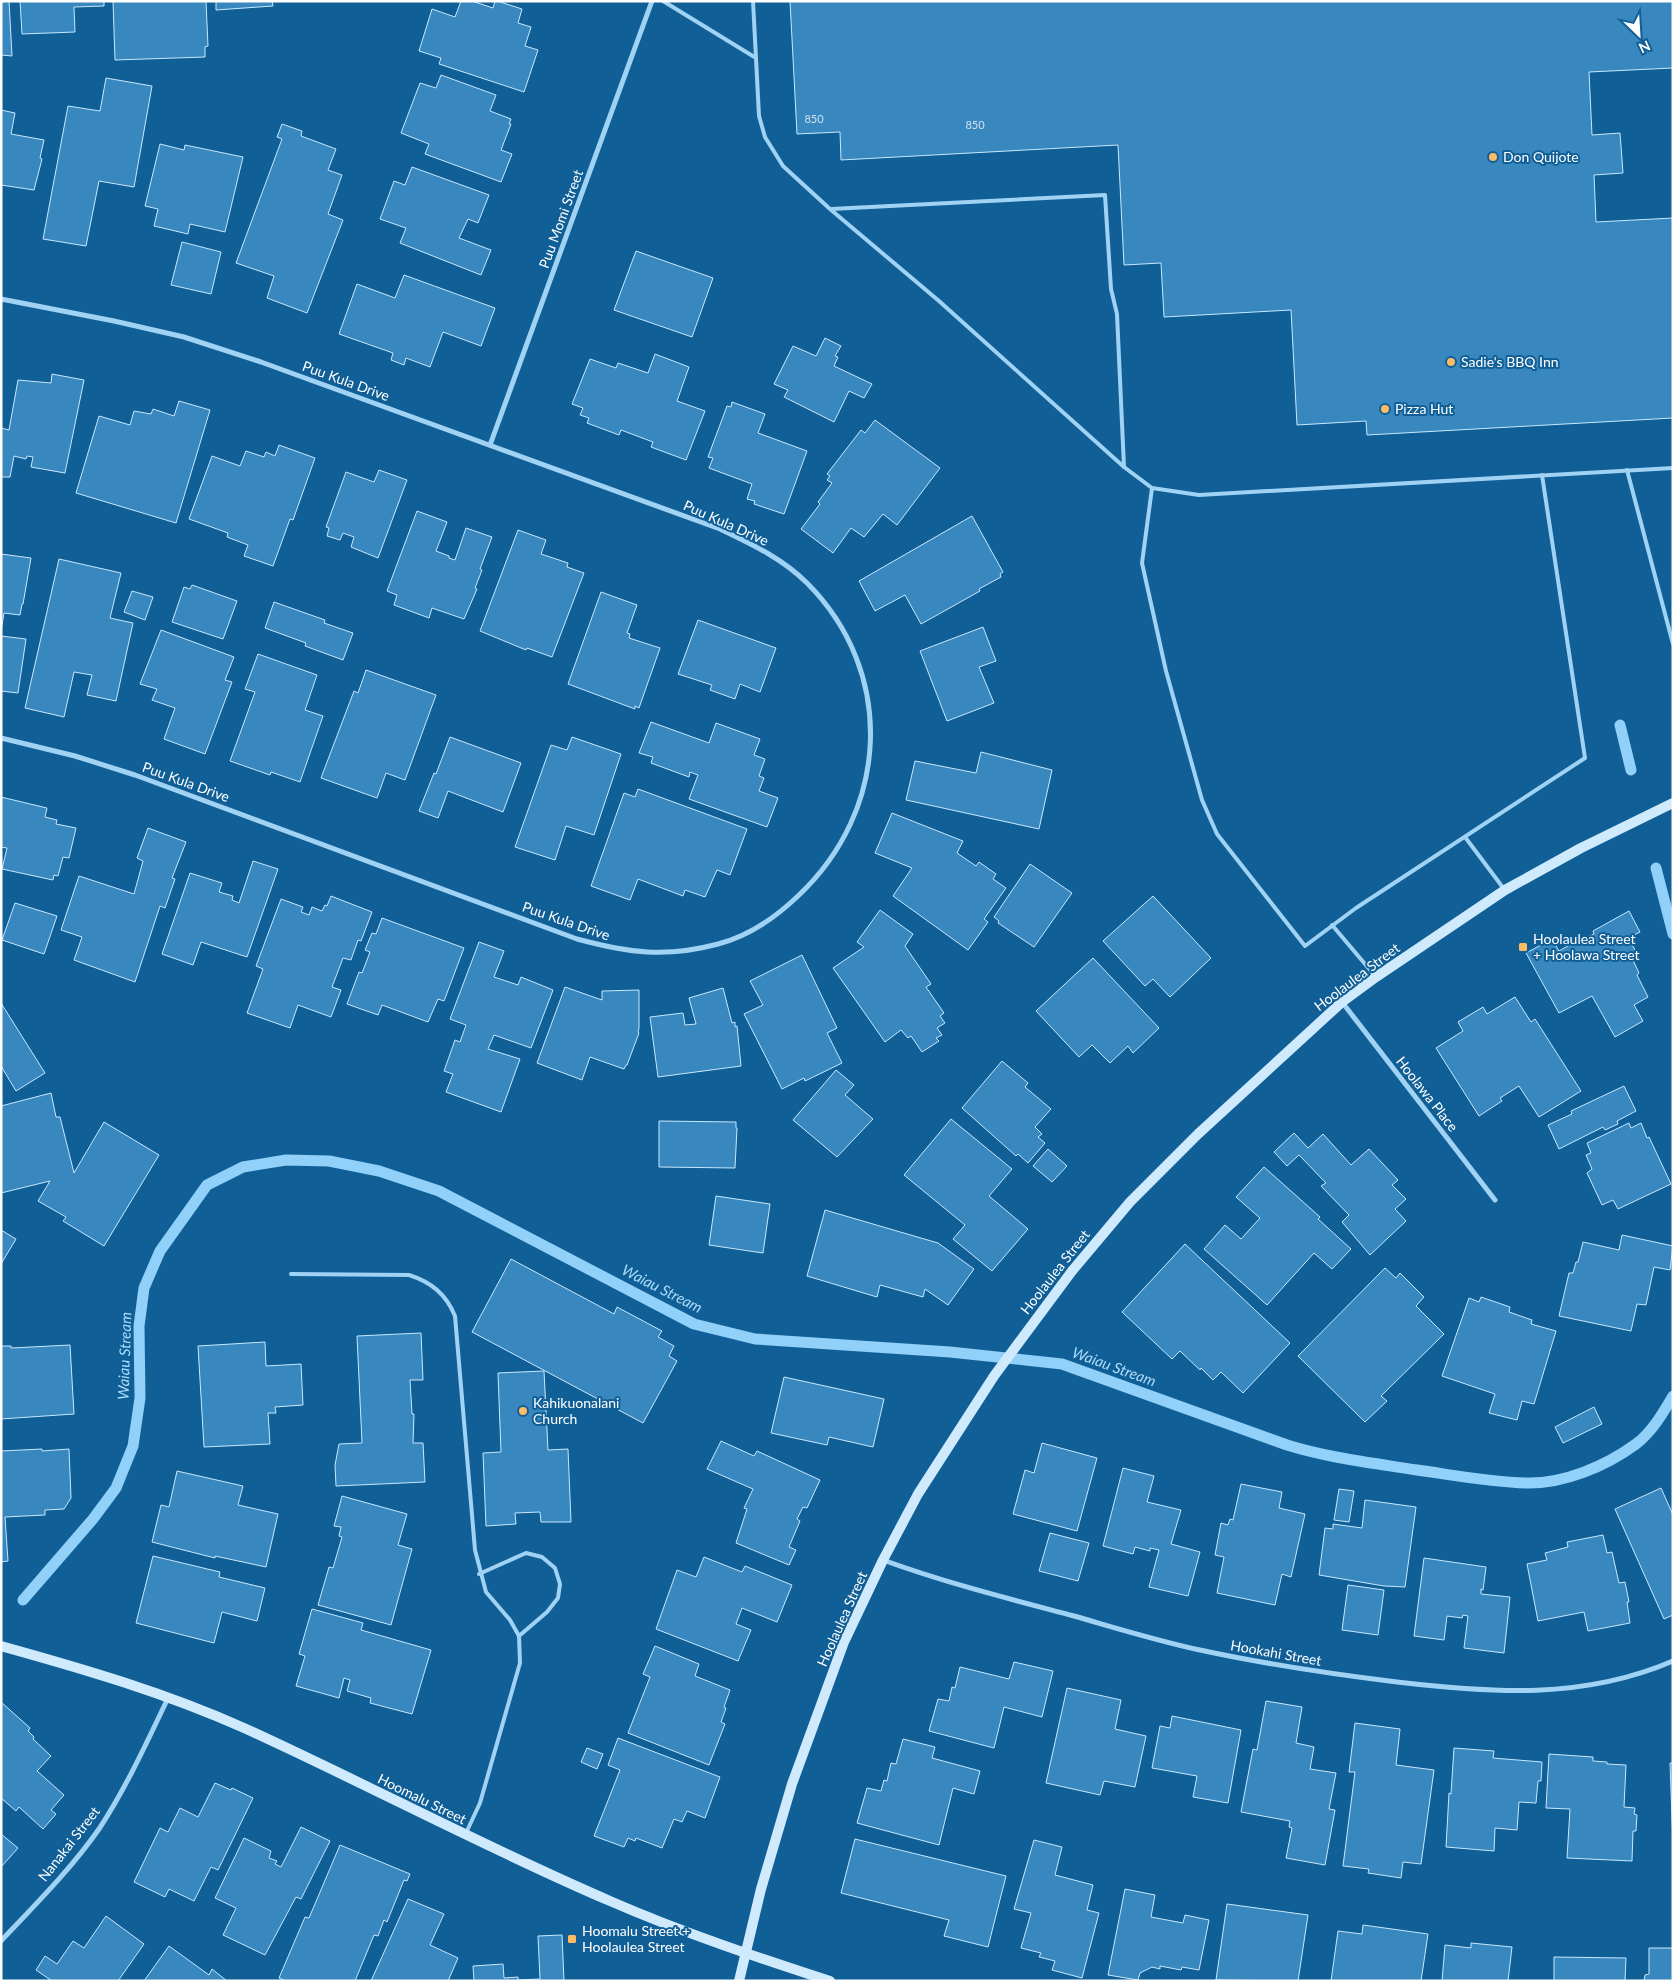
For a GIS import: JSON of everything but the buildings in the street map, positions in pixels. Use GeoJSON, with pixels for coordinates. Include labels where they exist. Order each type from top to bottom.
{"type":"FeatureCollection","features":[{"type":"Feature","properties":{"kind":"street","name":"Puu Momi Street"},"geometry":{"type":"LineString","coordinates":[[490,445],[652,1]]}},
{"type":"Feature","properties":{"kind":"street","name":"Puu Kula Drive"},"geometry":{"type":"LineString","coordinates":[[1,298],[184,337],[261,362],[720,529],[751,544],[780,560],[806,582],[828,607],[846,635],[864,682],[868,698],[871,732],[868,768],[862,798],[848,831],[830,861],[807,888],[782,911],[753,930],[720,943],[684,951],[648,953],[614,949],[577,939],[135,775],[75,756],[1,738]]}},
{"type":"Feature","properties":{"kind":"street","name":"Hoolaulea Street"},"geometry":{"type":"LineString","coordinates":[[739,1981],[761,1889],[792,1784],[844,1642],[883,1560],[918,1494],[994,1376],[1072,1272],[1137,1195],[1198,1134],[1342,1002],[1505,890],[1581,848],[1673,803]]}},
{"type":"Feature","properties":{"kind":"street","name":"Hoolawa Place"},"geometry":{"type":"LineString","coordinates":[[1342,1002],[1495,1200]]}},
{"type":"Feature","properties":{"kind":"street","name":"Hookahi Street"},"geometry":{"type":"LineString","coordinates":[[883,1560],[929,1576],[1198,1650],[1338,1675],[1456,1688],[1534,1691],[1583,1687],[1624,1679],[1673,1661]]}},
{"type":"Feature","properties":{"kind":"street","name":"Hoomalu Street"},"geometry":{"type":"LineString","coordinates":[[1,1646],[84,1669],[168,1698],[243,1728],[611,1902],[830,1981]]}},
{"type":"Feature","properties":{"kind":"street","name":"Nanakai Street"},"geometry":{"type":"LineString","coordinates":[[1,1941],[68,1868],[98,1829],[146,1744],[168,1698]]}},
{"type":"Feature","properties":{"kind":"lane"},"geometry":{"type":"LineString","coordinates":[[663,1],[756,58]]}},
{"type":"Feature","properties":{"kind":"lane"},"geometry":{"type":"LineString","coordinates":[[753,1],[759,116],[765,137],[783,166],[830,209],[939,301],[1124,467],[1152,488],[1198,494],[1673,468]]}},
{"type":"Feature","properties":{"kind":"lane"},"geometry":{"type":"LineString","coordinates":[[830,209],[1105,195],[1111,289],[1117,314],[1124,467]]}},
{"type":"Feature","properties":{"kind":"lane"},"geometry":{"type":"LineString","coordinates":[[1627,470],[1673,644]]}},
{"type":"Feature","properties":{"kind":"lane"},"geometry":{"type":"LineString","coordinates":[[1152,488],[1142,562],[1166,671],[1202,800],[1216,834],[1305,946],[1332,925],[1585,758],[1542,475]]}},
{"type":"Feature","properties":{"kind":"lane"},"geometry":{"type":"LineString","coordinates":[[1465,837],[1505,890]]}},
{"type":"Feature","properties":{"kind":"lane"},"geometry":{"type":"LineString","coordinates":[[1332,925],[1376,977]]}},
{"type":"Feature","properties":{"kind":"lane"},"geometry":{"type":"LineString","coordinates":[[291,1274],[408,1275],[422,1278],[433,1286],[450,1304],[455,1316],[471,1524],[479,1574],[486,1592],[510,1620],[518,1636],[520,1663],[480,1804],[466,1835]]}},
{"type":"Feature","properties":{"kind":"lane"},"geometry":{"type":"LineString","coordinates":[[479,1574],[526,1553],[542,1557],[555,1568],[560,1584],[558,1598],[547,1612],[518,1636]]}},
{"type":"Feature","properties":{"kind":"waterway","name":"Waiau Stream"},"geometry":{"type":"LineString","coordinates":[[1620,725],[1631,770]]}},
{"type":"Feature","properties":{"kind":"waterway","name":"Waiau Stream"},"geometry":{"type":"LineString","coordinates":[[1656,868],[1673,934]]}},
{"type":"Feature","properties":{"kind":"waterway","name":"Waiau Stream"},"geometry":{"type":"LineString","coordinates":[[23,1600],[93,1519],[116,1488],[133,1446],[140,1398],[139,1326],[144,1288],[160,1251],[207,1185],[243,1167],[286,1160],[329,1161],[379,1171],[439,1191],[694,1324],[755,1339],[950,1352],[1062,1364],[1287,1445],[1351,1460],[1499,1481],[1540,1483],[1584,1472],[1624,1452],[1642,1439],[1652,1428],[1673,1396]]}},
{"type":"Feature","properties":{"kind":"place","name":"Don Quijote"},"geometry":{"type":"Point","coordinates":[1493,157]}},
{"type":"Feature","properties":{"kind":"place","name":"Sadie's BBQ Inn"},"geometry":{"type":"Point","coordinates":[1451,362]}},
{"type":"Feature","properties":{"kind":"place","name":"Pizza Hut"},"geometry":{"type":"Point","coordinates":[1385,409]}},
{"type":"Feature","properties":{"kind":"place","name":"Hoolaulea Street + Hoolawa Street"},"geometry":{"type":"Point","coordinates":[1523,947]}},
{"type":"Feature","properties":{"kind":"place","name":"Kahikuonalani Church"},"geometry":{"type":"Point","coordinates":[523,1411]}},
{"type":"Feature","properties":{"kind":"place","name":"Hoomalu Street + Hoolaulea Street"},"geometry":{"type":"Point","coordinates":[572,1939]}}]}
